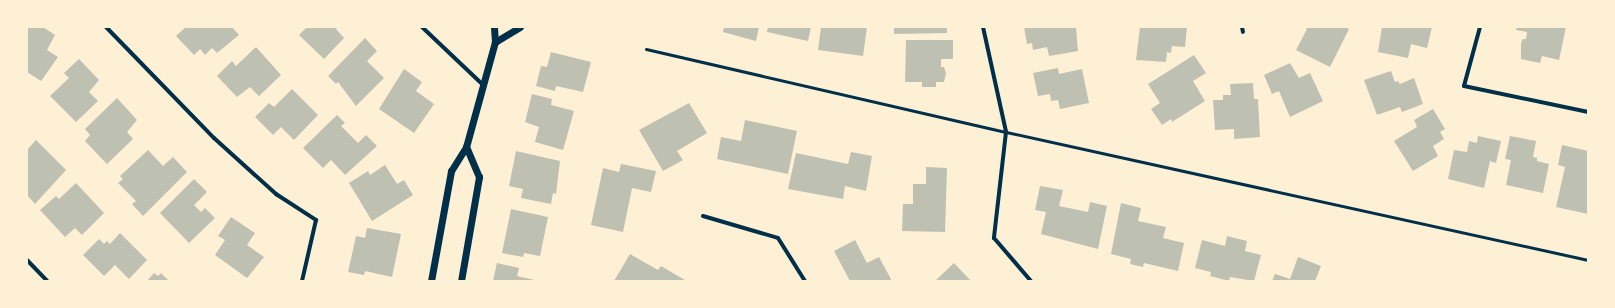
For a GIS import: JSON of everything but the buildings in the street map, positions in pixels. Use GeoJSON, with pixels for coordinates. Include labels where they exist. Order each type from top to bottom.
{"type":"FeatureCollection","features":[{"type":"Feature","properties":{"kind":"street"},"geometry":{"type":"LineString","coordinates":[[106,27],[214,138],[276,194],[316,220],[302,281]]}},
{"type":"Feature","properties":{"kind":"street"},"geometry":{"type":"LineString","coordinates":[[422,27],[481,83]]}},
{"type":"Feature","properties":{"kind":"street"},"geometry":{"type":"LineString","coordinates":[[431,281],[450,171],[466,147],[481,83],[495,42],[494,27]]}},
{"type":"Feature","properties":{"kind":"street"},"geometry":{"type":"LineString","coordinates":[[495,42],[520,27]]}},
{"type":"Feature","properties":{"kind":"street"},"geometry":{"type":"LineString","coordinates":[[982,27],[1006,132],[994,238],[1032,281]]}},
{"type":"Feature","properties":{"kind":"street"},"geometry":{"type":"LineString","coordinates":[[1480,27],[1464,86],[1588,112]]}},
{"type":"Feature","properties":{"kind":"street"},"geometry":{"type":"LineString","coordinates":[[461,281],[478,177],[466,147]]}},
{"type":"Feature","properties":{"kind":"street"},"geometry":{"type":"LineString","coordinates":[[703,216],[778,238],[805,281]]}},
{"type":"Feature","properties":{"kind":"street"},"geometry":{"type":"LineString","coordinates":[[27,260],[47,281]]}},
{"type":"Feature","properties":{"kind":"lane"},"geometry":{"type":"LineString","coordinates":[[646,49],[1006,132],[1588,260]]}}]}
